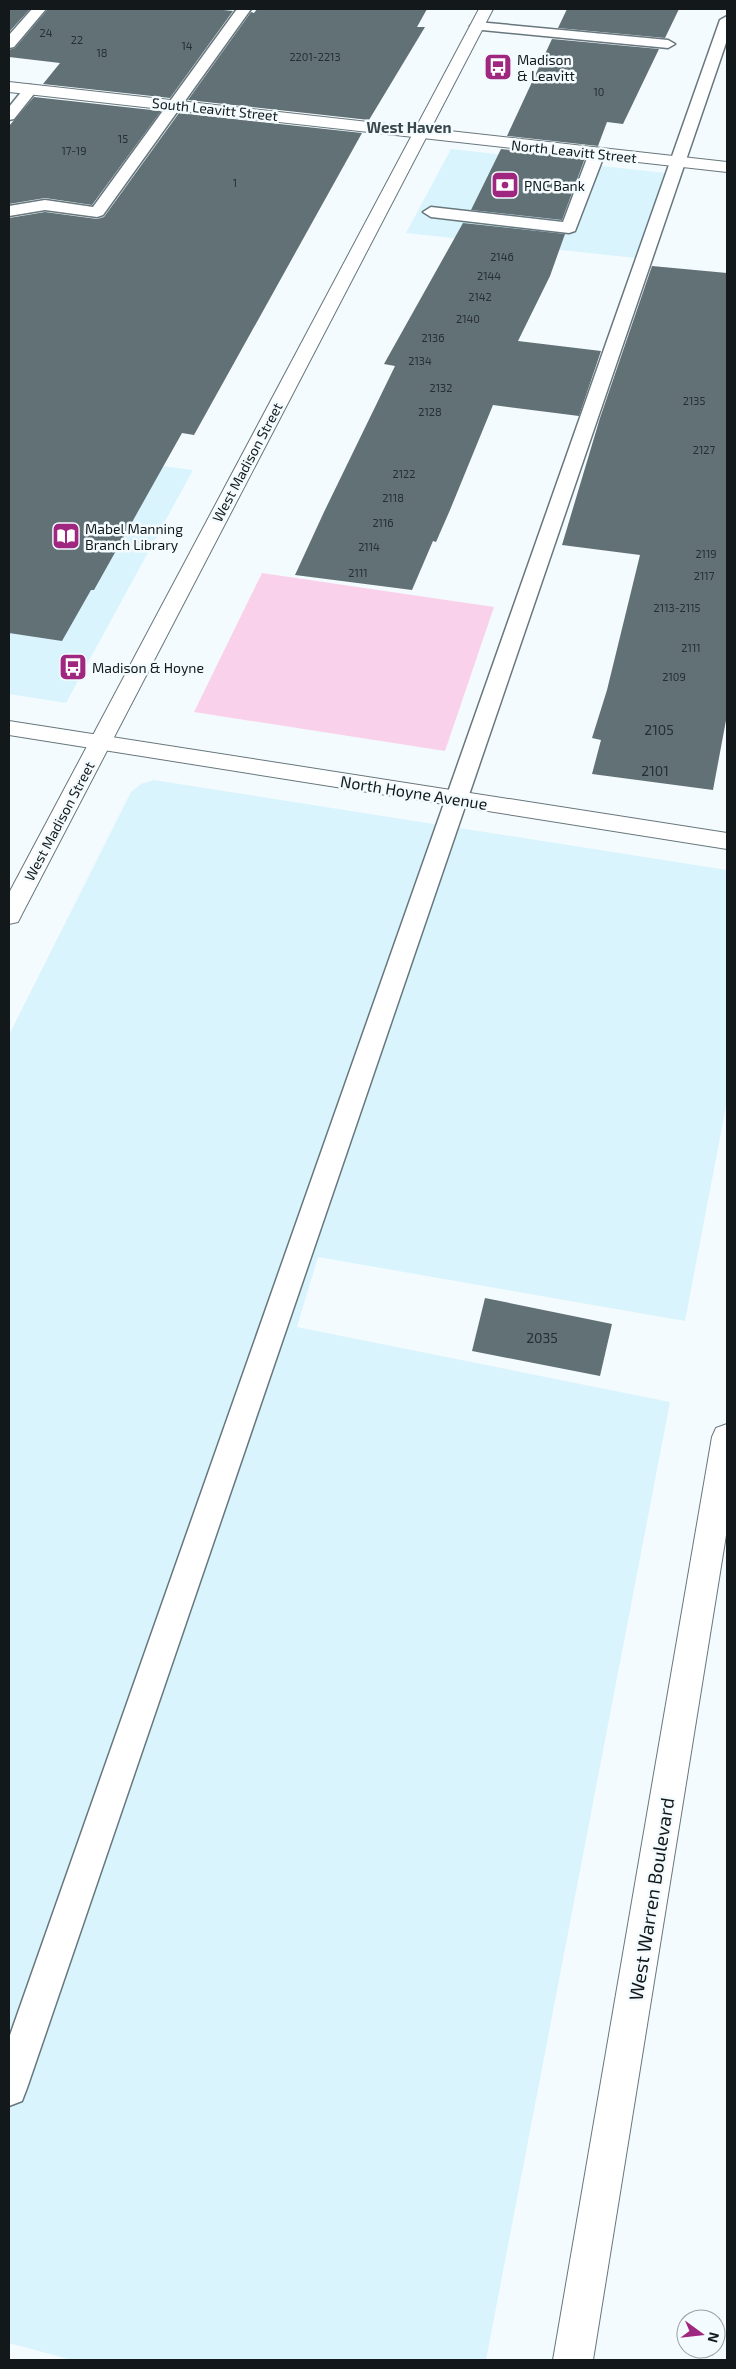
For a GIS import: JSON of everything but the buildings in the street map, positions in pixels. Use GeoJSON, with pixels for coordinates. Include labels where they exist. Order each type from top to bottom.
{"type":"FeatureCollection","features":[{"type":"Feature","properties":{"kind":"street","name":"West Madison Street"},"geometry":{"type":"LineString","coordinates":[[9,916],[482,17]]}},
{"type":"Feature","properties":{"kind":"street","name":"South Leavitt Street"},"geometry":{"type":"LineString","coordinates":[[9,87],[421,133]]}},
{"type":"Feature","properties":{"kind":"street","name":"North Leavitt Street"},"geometry":{"type":"LineString","coordinates":[[421,133],[727,167]]}},
{"type":"Feature","properties":{"kind":"street","name":"North Hoyne Avenue"},"geometry":{"type":"LineString","coordinates":[[9,728],[727,841]]}},
{"type":"Feature","properties":{"kind":"street","name":"West Warren Boulevard"},"geometry":{"type":"LineString","coordinates":[[573,2360],[727,1437]]}},
{"type":"Feature","properties":{"kind":"lane"},"geometry":{"type":"LineString","coordinates":[[9,44],[39,9]]}},
{"type":"Feature","properties":{"kind":"lane"},"geometry":{"type":"LineString","coordinates":[[11,214],[44,205],[97,212],[244,9]]}},
{"type":"Feature","properties":{"kind":"lane"},"geometry":{"type":"LineString","coordinates":[[482,17],[668,44]]}},
{"type":"Feature","properties":{"kind":"lane"},"geometry":{"type":"LineString","coordinates":[[9,2088],[727,20]]}},
{"type":"Feature","properties":{"kind":"lane"},"geometry":{"type":"LineString","coordinates":[[9,116],[31,89]]}},
{"type":"Feature","properties":{"kind":"lane"},"geometry":{"type":"LineString","coordinates":[[431,212],[569,228],[597,153]]}},
{"type":"Feature","properties":{"kind":"shaded area"},"geometry":{"type":"Polygon","coordinates":[[[451,149],[674,174],[644,259],[406,233],[451,149]]]}},
{"type":"Feature","properties":{"kind":"shaded area"},"geometry":{"type":"Polygon","coordinates":[[[9,446],[193,470],[66,703],[9,694],[9,446]]]}},
{"type":"Feature","properties":{"kind":"shaded area"},"geometry":{"type":"Polygon","coordinates":[[[262,573],[494,607],[445,751],[194,712],[262,573]]]}},
{"type":"Feature","properties":{"kind":"shaded area"},"geometry":{"type":"Polygon","coordinates":[[[154,780],[727,870],[727,1101],[685,1321],[318,1257],[297,1327],[670,1402],[486,2360],[72,2360],[9,2343],[9,1035],[131,792],[141,784],[154,780]]]}},
{"type":"Feature","properties":{"kind":"place","name":"Madison & Leavitt"},"geometry":{"type":"Point","coordinates":[498,67]}},
{"type":"Feature","properties":{"kind":"place","name":"PNC Bank"},"geometry":{"type":"Point","coordinates":[505,185]}},
{"type":"Feature","properties":{"kind":"place","name":"Mabel Manning Branch Library"},"geometry":{"type":"Point","coordinates":[66,536]}},
{"type":"Feature","properties":{"kind":"place","name":"Madison & Hoyne"},"geometry":{"type":"Point","coordinates":[73,667]}},
{"type":"Feature","properties":{"kind":"district","name":"West Haven"},"geometry":{"type":"Point","coordinates":[409,127]}}]}
